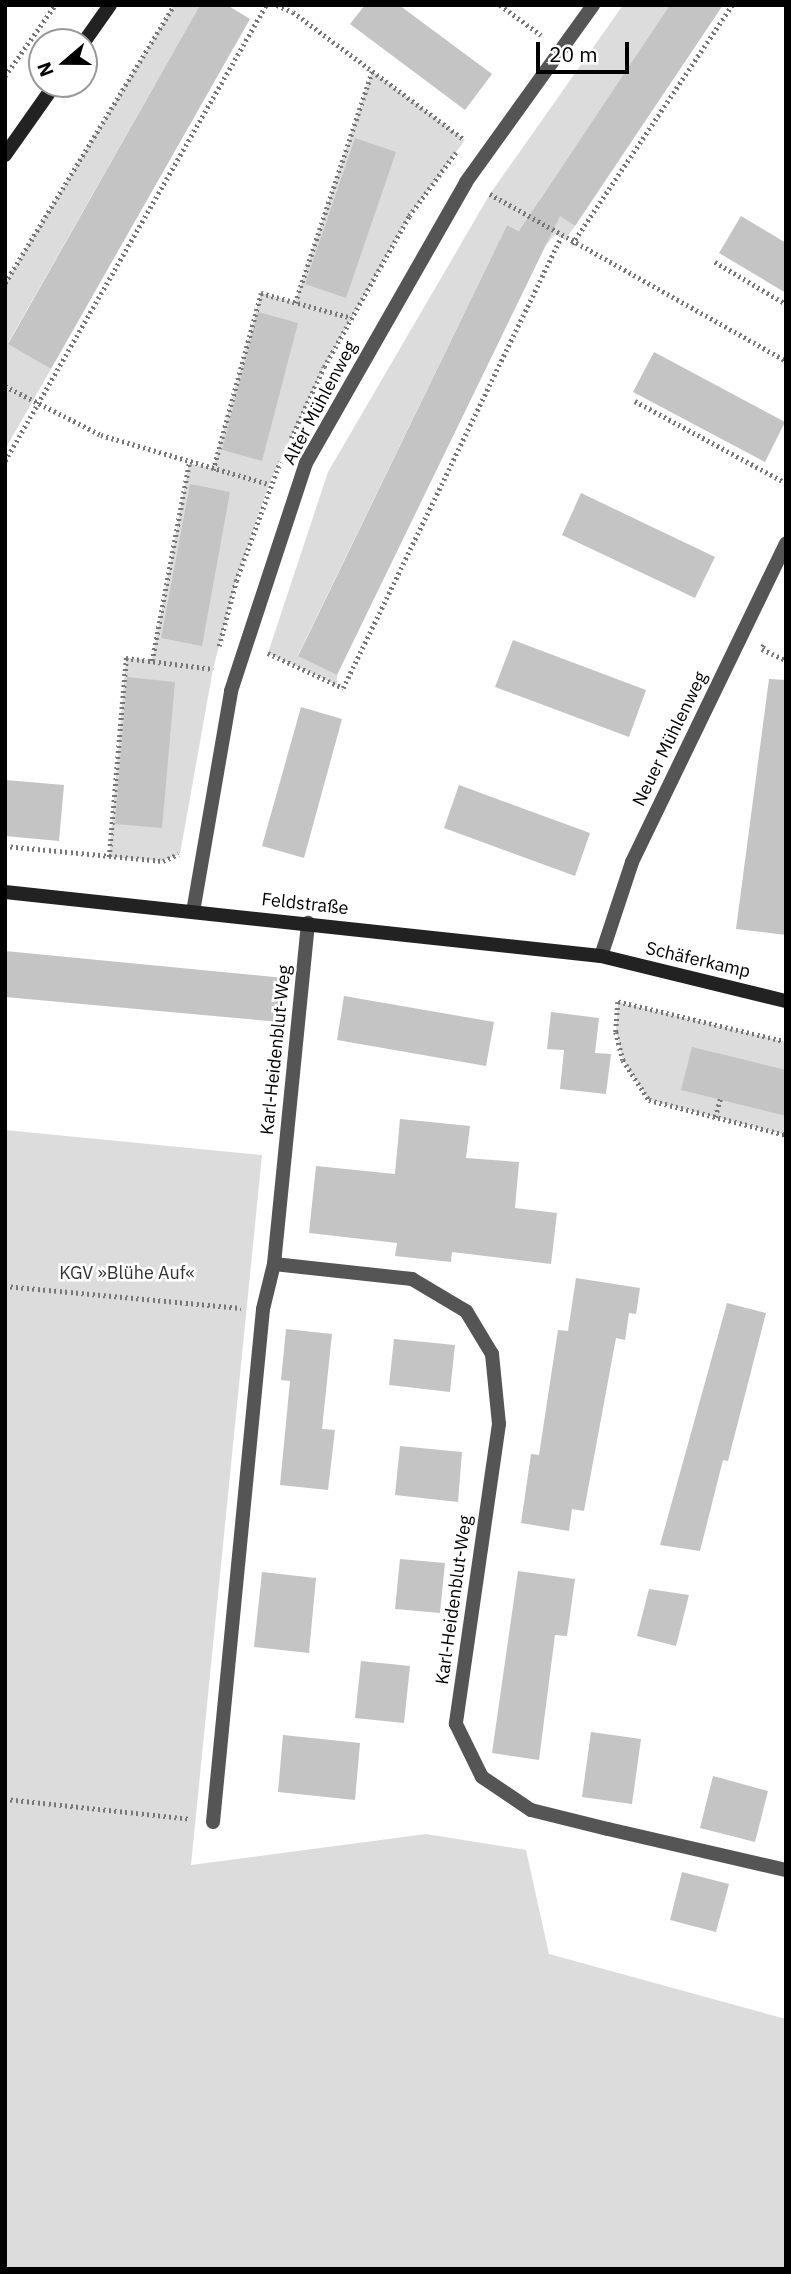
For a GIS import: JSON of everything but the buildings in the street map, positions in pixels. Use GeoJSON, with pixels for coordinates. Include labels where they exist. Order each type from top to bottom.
{"type":"FeatureCollection","features":[{"type":"Feature","properties":{"kind":"street"},"geometry":{"type":"LineString","coordinates":[[94,28],[110,5]]}},
{"type":"Feature","properties":{"kind":"street","name":"Alter Mühlenweg"},"geometry":{"type":"LineString","coordinates":[[194,912],[231,691],[306,463],[466,182],[593,5]]}},
{"type":"Feature","properties":{"kind":"street"},"geometry":{"type":"LineString","coordinates":[[5,155],[45,98]]}},
{"type":"Feature","properties":{"kind":"street","name":"Neuer Mühlenweg"},"geometry":{"type":"LineString","coordinates":[[601,957],[632,862],[786,543]]}},
{"type":"Feature","properties":{"kind":"street","name":"Feldstraße"},"geometry":{"type":"LineString","coordinates":[[5,892],[601,957]]}},
{"type":"Feature","properties":{"kind":"street","name":"Karl-Heidenblut-Weg"},"geometry":{"type":"LineString","coordinates":[[213,1822],[263,1309],[274,1264],[308,923]]}},
{"type":"Feature","properties":{"kind":"street","name":"Schäferkamp"},"geometry":{"type":"LineString","coordinates":[[601,957],[786,1000]]}},
{"type":"Feature","properties":{"kind":"street","name":"Karl-Heidenblut-Weg"},"geometry":{"type":"LineString","coordinates":[[274,1264],[412,1279],[466,1311],[492,1354],[499,1424],[456,1724],[482,1777],[531,1810],[786,1870]]}},
{"type":"Feature","properties":{"kind":"path"},"geometry":{"type":"LineString","coordinates":[[5,76],[55,5]]}},
{"type":"Feature","properties":{"kind":"path"},"geometry":{"type":"LineString","coordinates":[[5,283],[174,5]]}},
{"type":"Feature","properties":{"kind":"path"},"geometry":{"type":"LineString","coordinates":[[5,461],[39,406],[266,5]]}},
{"type":"Feature","properties":{"kind":"path"},"geometry":{"type":"LineString","coordinates":[[277,5],[465,140]]}},
{"type":"Feature","properties":{"kind":"path"},"geometry":{"type":"LineString","coordinates":[[500,5],[541,35]]}},
{"type":"Feature","properties":{"kind":"path"},"geometry":{"type":"LineString","coordinates":[[572,244],[732,5]]}},
{"type":"Feature","properties":{"kind":"path"},"geometry":{"type":"LineString","coordinates":[[295,303],[372,71]]}},
{"type":"Feature","properties":{"kind":"path"},"geometry":{"type":"LineString","coordinates":[[490,194],[572,244],[786,361]]}},
{"type":"Feature","properties":{"kind":"path"},"geometry":{"type":"LineString","coordinates":[[268,653],[343,688],[561,237]]}},
{"type":"Feature","properties":{"kind":"path"},"geometry":{"type":"LineString","coordinates":[[715,261],[786,303]]}},
{"type":"Feature","properties":{"kind":"path"},"geometry":{"type":"LineString","coordinates":[[213,470],[261,293],[352,318]]}},
{"type":"Feature","properties":{"kind":"path"},"geometry":{"type":"LineString","coordinates":[[5,386],[39,406],[101,435],[213,470],[270,484]]}},
{"type":"Feature","properties":{"kind":"path"},"geometry":{"type":"LineString","coordinates":[[635,401],[786,483]]}},
{"type":"Feature","properties":{"kind":"path"},"geometry":{"type":"LineString","coordinates":[[152,661],[189,463]]}},
{"type":"Feature","properties":{"kind":"path"},"geometry":{"type":"LineString","coordinates":[[762,649],[786,660]]}},
{"type":"Feature","properties":{"kind":"path"},"geometry":{"type":"LineString","coordinates":[[109,856],[126,657],[213,669]]}},
{"type":"Feature","properties":{"kind":"path"},"geometry":{"type":"LineString","coordinates":[[5,846],[163,861]]}},
{"type":"Feature","properties":{"kind":"path"},"geometry":{"type":"LineString","coordinates":[[786,1042],[618,1002],[616,1032],[624,1060],[649,1101],[786,1135]]}},
{"type":"Feature","properties":{"kind":"path"},"geometry":{"type":"LineString","coordinates":[[715,1117],[720,1099]]}},
{"type":"Feature","properties":{"kind":"path"},"geometry":{"type":"LineString","coordinates":[[5,1286],[263,1309]]}},
{"type":"Feature","properties":{"kind":"path"},"geometry":{"type":"LineString","coordinates":[[5,1799],[213,1822]]}},
{"type":"Feature","properties":{"kind":"green space"},"geometry":{"type":"Polygon","coordinates":[[[174,5],[200,5],[8,343],[51,369],[7,446],[5,283],[174,5]]]}},
{"type":"Feature","properties":{"kind":"green space"},"geometry":{"type":"Polygon","coordinates":[[[623,5],[671,5],[539,201],[575,226],[565,240],[555,234],[547,244],[507,225],[298,655],[337,675],[337,685],[268,653],[328,472],[490,194],[623,5]]]}},
{"type":"Feature","properties":{"kind":"green space"},"geometry":{"type":"Polygon","coordinates":[[[372,71],[465,140],[409,216],[324,367],[269,484],[236,581],[213,669],[180,854],[163,861],[109,857],[126,658],[152,660],[189,463],[213,469],[261,293],[295,302],[372,71]]]}},
{"type":"Feature","properties":{"kind":"green space"},"geometry":{"type":"Polygon","coordinates":[[[618,1002],[786,1042],[786,1135],[649,1100],[623,1060],[616,1032],[618,1002]]]}},
{"type":"Feature","properties":{"kind":"green space","name":"KGV »Blühe Auf«"},"geometry":{"type":"Polygon","coordinates":[[[5,1130],[262,1155],[191,1865],[426,1834],[526,1850],[549,1954],[786,2019],[786,2269],[5,2269],[5,1130]]]}}]}
